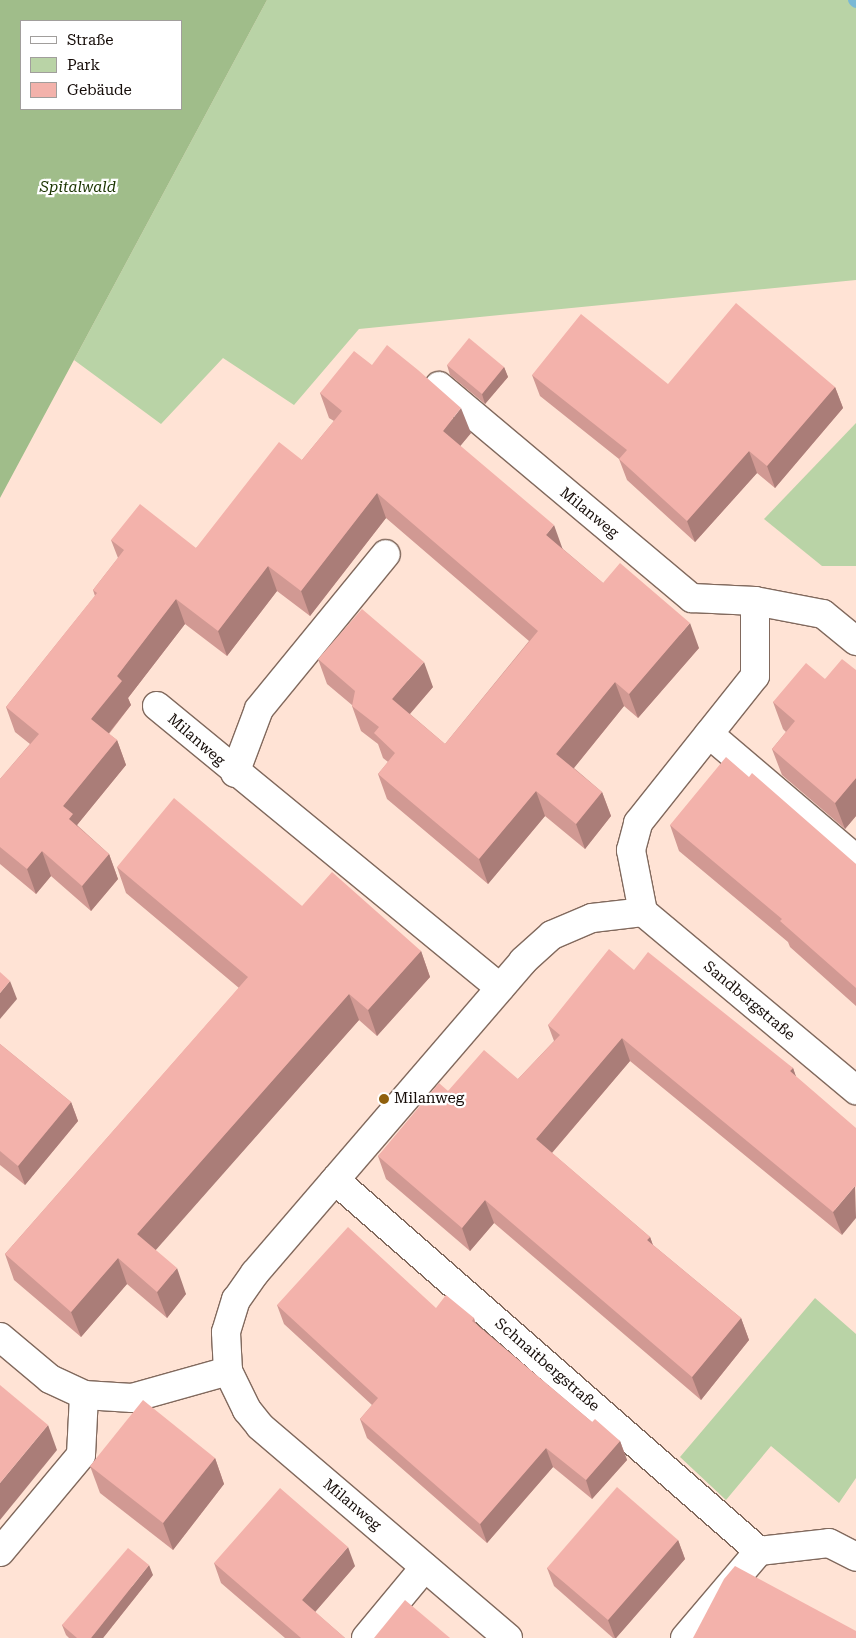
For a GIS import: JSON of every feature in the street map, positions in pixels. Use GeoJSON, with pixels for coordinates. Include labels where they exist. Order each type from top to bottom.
{"type":"FeatureCollection","features":[{"type":"Feature","properties":{"kind":"street","name":"Milanweg"},"geometry":{"type":"LineString","coordinates":[[439,386],[692,598],[756,601],[823,614],[856,641]]}},
{"type":"Feature","properties":{"kind":"street","name":"Milanweg"},"geometry":{"type":"LineString","coordinates":[[235,773],[259,709],[386,554]]}},
{"type":"Feature","properties":{"kind":"street"},"geometry":{"type":"LineString","coordinates":[[643,912],[632,850],[638,824],[755,676],[756,601]]}},
{"type":"Feature","properties":{"kind":"street","name":"Milanweg"},"geometry":{"type":"LineString","coordinates":[[157,706],[235,773],[500,988]]}},
{"type":"Feature","properties":{"kind":"street"},"geometry":{"type":"LineString","coordinates":[[709,734],[856,859]]}},
{"type":"Feature","properties":{"kind":"street","name":"Milanweg"},"geometry":{"type":"LineString","coordinates":[[508,1638],[260,1426],[246,1410],[228,1371],[226,1332],[236,1300],[335,1180],[500,988],[552,935],[592,918],[643,912]]}},
{"type":"Feature","properties":{"kind":"street","name":"Sandbergstraße"},"geometry":{"type":"LineString","coordinates":[[643,912],[856,1090]]}},
{"type":"Feature","properties":{"kind":"street","name":"Schnaitbergstraße"},"geometry":{"type":"LineString","coordinates":[[335,1180],[759,1551]]}},
{"type":"Feature","properties":{"kind":"street"},"geometry":{"type":"LineString","coordinates":[[0,1337],[50,1379],[84,1394],[132,1398],[228,1371]]}},
{"type":"Feature","properties":{"kind":"street"},"geometry":{"type":"LineString","coordinates":[[0,1552],[81,1454],[84,1394]]}},
{"type":"Feature","properties":{"kind":"street"},"geometry":{"type":"LineString","coordinates":[[686,1638],[759,1551],[829,1543],[856,1557]]}},
{"type":"Feature","properties":{"kind":"street"},"geometry":{"type":"LineString","coordinates":[[366,1638],[425,1567]]}},
{"type":"Feature","properties":{"kind":"green space","name":"Spitalwald"},"geometry":{"type":"Polygon","coordinates":[[[0,0],[267,0],[0,498],[0,0]]]}},
{"type":"Feature","properties":{"kind":"green space"},"geometry":{"type":"Polygon","coordinates":[[[267,0],[856,0],[856,280],[359,329],[294,405],[223,358],[161,424],[74,360],[267,0]]]}},
{"type":"Feature","properties":{"kind":"green space"},"geometry":{"type":"Polygon","coordinates":[[[856,423],[856,566],[822,566],[764,519],[856,423]]]}},
{"type":"Feature","properties":{"kind":"green space"},"geometry":{"type":"Polygon","coordinates":[[[815,1298],[856,1334],[856,1478],[839,1503],[771,1446],[726,1500],[680,1457],[815,1298]]]}},
{"type":"Feature","properties":{"kind":"building"},"geometry":{"type":"Polygon","coordinates":[[[736,303],[835,387],[767,466],[749,451],[687,521],[619,459],[627,450],[532,375],[581,314],[668,384],[736,303]]]}},
{"type":"Feature","properties":{"kind":"building"},"geometry":{"type":"Polygon","coordinates":[[[469,338],[504,367],[482,394],[447,365],[469,338]]]}},
{"type":"Feature","properties":{"kind":"building"},"geometry":{"type":"Polygon","coordinates":[[[387,345],[461,408],[443,431],[554,525],[546,535],[603,583],[620,563],[690,623],[629,694],[615,682],[556,754],[602,792],[576,824],[536,791],[479,859],[378,774],[395,753],[374,733],[379,727],[352,706],[355,691],[318,659],[362,609],[424,662],[392,699],[445,744],[538,631],[377,493],[301,591],[268,566],[218,631],[176,599],[117,676],[122,681],[91,719],[117,740],[63,806],[73,814],[69,819],[109,854],[82,886],[42,851],[27,869],[0,847],[0,779],[39,734],[6,707],[97,593],[93,590],[124,550],[111,540],[140,504],[196,548],[279,442],[302,460],[342,411],[320,393],[354,351],[372,365],[387,345]]]}},
{"type":"Feature","properties":{"kind":"building"},"geometry":{"type":"Polygon","coordinates":[[[842,659],[856,670],[856,778],[835,803],[772,749],[795,721],[773,702],[806,663],[825,679],[842,659]]]}},
{"type":"Feature","properties":{"kind":"building"},"geometry":{"type":"Polygon","coordinates":[[[726,757],[749,777],[752,773],[856,864],[856,988],[780,921],[782,919],[670,825],[726,757]]]}},
{"type":"Feature","properties":{"kind":"building"},"geometry":{"type":"Polygon","coordinates":[[[174,798],[302,906],[332,872],[421,951],[368,1010],[349,994],[137,1234],[177,1268],[157,1292],[118,1258],[71,1312],[5,1254],[248,977],[117,867],[174,798]]]}},
{"type":"Feature","properties":{"kind":"building"},"geometry":{"type":"Polygon","coordinates":[[[609,949],[634,970],[648,952],[793,1068],[790,1071],[856,1128],[856,1188],[855,1186],[833,1212],[622,1038],[536,1139],[650,1237],[647,1240],[741,1318],[692,1377],[485,1200],[462,1228],[378,1156],[439,1083],[448,1091],[484,1050],[518,1079],[560,1035],[548,1025],[609,949]]]}},
{"type":"Feature","properties":{"kind":"building"},"geometry":{"type":"Polygon","coordinates":[[[0,972],[10,981],[0,993],[0,972]]]}},
{"type":"Feature","properties":{"kind":"building"},"geometry":{"type":"Polygon","coordinates":[[[0,1044],[71,1102],[18,1166],[0,1151],[0,1044]]]}},
{"type":"Feature","properties":{"kind":"building"},"geometry":{"type":"Polygon","coordinates":[[[348,1227],[436,1308],[446,1295],[474,1318],[472,1321],[592,1422],[595,1419],[620,1441],[586,1480],[546,1448],[480,1524],[360,1419],[378,1398],[277,1305],[348,1227]]]}},
{"type":"Feature","properties":{"kind":"building"},"geometry":{"type":"Polygon","coordinates":[[[0,1385],[48,1425],[0,1483],[0,1385]]]}},
{"type":"Feature","properties":{"kind":"building"},"geometry":{"type":"Polygon","coordinates":[[[143,1400],[215,1458],[163,1523],[90,1466],[143,1400]]]}},
{"type":"Feature","properties":{"kind":"building"},"geometry":{"type":"Polygon","coordinates":[[[617,1487],[678,1540],[608,1620],[547,1568],[617,1487]]]}},
{"type":"Feature","properties":{"kind":"building"},"geometry":{"type":"Polygon","coordinates":[[[280,1488],[348,1547],[302,1600],[345,1638],[301,1638],[214,1563],[280,1488]]]}},
{"type":"Feature","properties":{"kind":"building"},"geometry":{"type":"Polygon","coordinates":[[[128,1548],[149,1565],[91,1638],[77,1638],[62,1625],[128,1548]]]}},
{"type":"Feature","properties":{"kind":"building"},"geometry":{"type":"Polygon","coordinates":[[[735,1566],[856,1631],[856,1638],[693,1638],[724,1579],[735,1566]]]}},
{"type":"Feature","properties":{"kind":"building"},"geometry":{"type":"Polygon","coordinates":[[[405,1600],[450,1638],[374,1638],[405,1600]]]}},
{"type":"Feature","properties":{"kind":"place","name":"Milanweg"},"geometry":{"type":"Point","coordinates":[384,1099]}}]}
